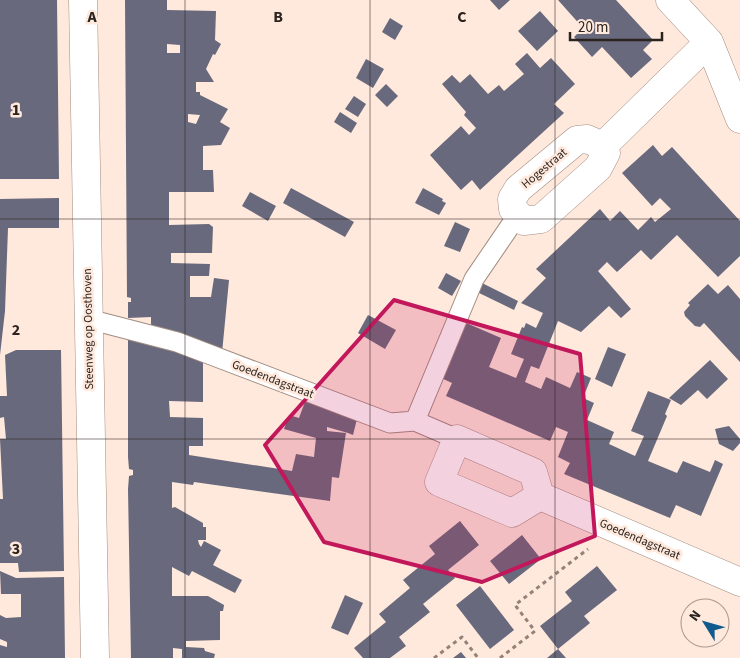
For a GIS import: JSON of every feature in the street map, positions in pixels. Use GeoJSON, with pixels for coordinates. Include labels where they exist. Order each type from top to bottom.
{"type":"FeatureCollection","features":[{"type":"Feature","properties":{"kind":"street","name":"Steenweg op Oosthoven"},"geometry":{"type":"LineString","coordinates":[[83,0],[95,658]]}},
{"type":"Feature","properties":{"kind":"street"},"geometry":{"type":"LineString","coordinates":[[670,0],[708,42],[740,119]]}},
{"type":"Feature","properties":{"kind":"street"},"geometry":{"type":"LineString","coordinates":[[517,216],[524,221],[541,219],[598,168],[606,153],[603,146],[708,42]]}},
{"type":"Feature","properties":{"kind":"street","name":"Hogestraat"},"geometry":{"type":"LineString","coordinates":[[517,216],[512,199],[518,189],[577,140],[587,139],[603,146]]}},
{"type":"Feature","properties":{"kind":"street"},"geometry":{"type":"LineString","coordinates":[[457,439],[439,482],[512,513],[540,496]]}},
{"type":"Feature","properties":{"kind":"street","name":"Goedendagstraat"},"geometry":{"type":"LineString","coordinates":[[457,439],[533,472],[540,496],[740,582]]}},
{"type":"Feature","properties":{"kind":"lane"},"geometry":{"type":"LineString","coordinates":[[415,421],[474,279],[517,216]]}},
{"type":"Feature","properties":{"kind":"lane","name":"Goedendagstraat"},"geometry":{"type":"LineString","coordinates":[[88,319],[177,342],[390,423],[415,421],[457,439]]}},
{"type":"Feature","properties":{"kind":"path"},"geometry":{"type":"LineString","coordinates":[[500,658],[535,631],[515,605],[615,529]]}},
{"type":"Feature","properties":{"kind":"path"},"geometry":{"type":"LineString","coordinates":[[434,658],[462,637],[478,658]]}},
{"type":"Feature","properties":{"kind":"highlighted area"},"geometry":{"type":"Polygon","coordinates":[[[394,300],[580,354],[595,536],[482,582],[324,542],[265,445],[394,300]]]}},
{"type":"Feature","properties":{"kind":"building"},"geometry":{"type":"Polygon","coordinates":[[[0,0],[57,0],[59,179],[0,179],[0,0]]]}},
{"type":"Feature","properties":{"kind":"building"},"geometry":{"type":"Polygon","coordinates":[[[125,0],[167,0],[167,10],[216,11],[215,40],[221,44],[215,55],[213,54],[206,69],[214,82],[196,82],[196,92],[200,92],[200,95],[228,109],[220,122],[230,128],[221,145],[203,146],[203,170],[213,170],[214,192],[169,192],[169,225],[209,224],[213,227],[212,253],[171,253],[171,263],[210,264],[209,276],[190,276],[190,297],[211,297],[214,278],[229,280],[222,353],[151,326],[151,317],[128,318],[128,302],[131,302],[131,298],[127,297],[125,0]],[[167,44],[167,53],[180,53],[180,45],[167,44]],[[188,114],[188,122],[196,124],[200,115],[188,114]]]}},
{"type":"Feature","properties":{"kind":"building"},"geometry":{"type":"Polygon","coordinates":[[[490,0],[510,0],[499,10],[490,0]]]}},
{"type":"Feature","properties":{"kind":"building"},"geometry":{"type":"Polygon","coordinates":[[[558,0],[616,0],[653,40],[643,50],[652,59],[631,78],[602,47],[592,57],[574,37],[583,28],[558,0]]]}},
{"type":"Feature","properties":{"kind":"building"},"geometry":{"type":"Polygon","coordinates":[[[540,11],[558,31],[537,51],[518,31],[540,11]]]}},
{"type":"Feature","properties":{"kind":"building"},"geometry":{"type":"Polygon","coordinates":[[[390,18],[403,26],[395,40],[382,32],[390,18]]]}},
{"type":"Feature","properties":{"kind":"building"},"geometry":{"type":"Polygon","coordinates":[[[527,53],[540,68],[551,58],[575,84],[554,104],[564,113],[480,190],[472,180],[461,190],[430,155],[461,126],[469,135],[476,128],[464,115],[466,112],[442,84],[452,75],[460,83],[470,74],[488,94],[499,85],[504,91],[524,74],[515,64],[527,53]]]}},
{"type":"Feature","properties":{"kind":"building"},"geometry":{"type":"Polygon","coordinates":[[[366,59],[384,69],[373,88],[356,78],[366,59]]]}},
{"type":"Feature","properties":{"kind":"building"},"geometry":{"type":"Polygon","coordinates":[[[386,84],[398,96],[387,107],[375,95],[386,84]]]}},
{"type":"Feature","properties":{"kind":"building"},"geometry":{"type":"Polygon","coordinates":[[[354,96],[366,104],[358,117],[345,109],[354,96]]]}},
{"type":"Feature","properties":{"kind":"building"},"geometry":{"type":"Polygon","coordinates":[[[340,112],[357,123],[351,133],[334,122],[340,112]]]}},
{"type":"Feature","properties":{"kind":"building"},"geometry":{"type":"Polygon","coordinates":[[[653,145],[662,156],[672,147],[740,221],[740,256],[718,277],[677,235],[651,260],[641,250],[617,272],[607,262],[598,271],[631,309],[621,318],[609,306],[581,332],[558,321],[539,369],[531,366],[525,382],[541,389],[546,377],[570,388],[577,372],[591,378],[583,398],[594,403],[587,420],[614,432],[609,444],[635,456],[644,436],[631,431],[648,391],[671,400],[665,414],[667,416],[648,461],[677,473],[683,461],[710,472],[715,460],[723,464],[701,516],[676,505],[670,518],[564,474],[570,463],[558,457],[568,432],[556,427],[550,441],[446,396],[452,383],[439,377],[464,322],[501,338],[489,367],[516,378],[524,359],[511,354],[522,327],[524,328],[526,323],[536,328],[543,313],[521,303],[546,278],[536,269],[600,209],[610,221],[620,211],[638,230],[651,217],[655,222],[671,209],[660,198],[652,206],[622,173],[653,145]]]}},
{"type":"Feature","properties":{"kind":"building"},"geometry":{"type":"Polygon","coordinates":[[[291,188],[354,222],[345,237],[283,203],[291,188]]]}},
{"type":"Feature","properties":{"kind":"building"},"geometry":{"type":"Polygon","coordinates":[[[423,188],[443,199],[442,201],[446,203],[439,215],[415,203],[423,188]]]}},
{"type":"Feature","properties":{"kind":"building"},"geometry":{"type":"Polygon","coordinates":[[[250,192],[276,206],[268,221],[242,206],[250,192]]]}},
{"type":"Feature","properties":{"kind":"building"},"geometry":{"type":"Polygon","coordinates":[[[59,198],[59,228],[8,228],[5,311],[0,355],[0,199],[59,198]]]}},
{"type":"Feature","properties":{"kind":"building"},"geometry":{"type":"Polygon","coordinates":[[[455,222],[470,229],[460,252],[444,246],[455,222]]]}},
{"type":"Feature","properties":{"kind":"building"},"geometry":{"type":"Polygon","coordinates":[[[446,273],[461,281],[452,296],[438,288],[446,273]]]}},
{"type":"Feature","properties":{"kind":"building"},"geometry":{"type":"Polygon","coordinates":[[[480,282],[518,301],[514,310],[475,291],[480,282]]]}},
{"type":"Feature","properties":{"kind":"building"},"geometry":{"type":"Polygon","coordinates":[[[708,284],[718,294],[728,285],[740,299],[740,362],[704,323],[700,327],[695,326],[685,316],[684,312],[690,305],[688,303],[708,284]]]}},
{"type":"Feature","properties":{"kind":"building"},"geometry":{"type":"Polygon","coordinates":[[[368,315],[396,330],[385,349],[358,333],[368,315]]]}},
{"type":"Feature","properties":{"kind":"building"},"geometry":{"type":"Polygon","coordinates":[[[128,338],[149,339],[203,359],[203,402],[169,401],[170,417],[203,418],[203,446],[189,446],[189,455],[292,471],[296,454],[314,457],[316,438],[284,429],[289,415],[299,418],[306,399],[357,419],[353,435],[327,427],[327,431],[346,433],[339,478],[332,477],[330,501],[194,482],[193,485],[172,482],[172,508],[175,507],[203,523],[203,527],[206,527],[206,540],[198,540],[201,547],[204,541],[221,550],[213,565],[242,580],[235,593],[192,571],[189,576],[172,567],[172,596],[208,596],[224,605],[223,611],[220,611],[220,640],[186,641],[186,647],[204,648],[205,651],[215,654],[214,658],[182,658],[182,649],[173,648],[173,658],[131,658],[128,489],[129,476],[133,475],[133,470],[129,469],[128,457],[128,338]]]}},
{"type":"Feature","properties":{"kind":"building"},"geometry":{"type":"Polygon","coordinates":[[[608,347],[626,354],[612,387],[595,379],[608,347]]]}},
{"type":"Feature","properties":{"kind":"building"},"geometry":{"type":"Polygon","coordinates":[[[16,350],[61,350],[64,571],[19,572],[18,563],[0,563],[0,499],[3,499],[0,439],[6,439],[4,417],[0,418],[0,396],[7,396],[5,355],[16,350]]]}},
{"type":"Feature","properties":{"kind":"building"},"geometry":{"type":"Polygon","coordinates":[[[710,360],[728,379],[707,399],[698,390],[681,405],[669,398],[710,360]]]}},
{"type":"Feature","properties":{"kind":"building"},"geometry":{"type":"Polygon","coordinates":[[[729,426],[740,439],[740,443],[733,451],[719,444],[715,429],[729,426]]]}},
{"type":"Feature","properties":{"kind":"building"},"geometry":{"type":"Polygon","coordinates":[[[460,521],[479,545],[448,570],[455,578],[423,604],[430,612],[399,637],[406,646],[390,658],[363,658],[354,648],[386,622],[379,614],[410,588],[403,580],[435,554],[429,546],[460,521]]]}},
{"type":"Feature","properties":{"kind":"building"},"geometry":{"type":"Polygon","coordinates":[[[522,535],[541,559],[509,584],[490,561],[522,535]]]}},
{"type":"Feature","properties":{"kind":"building"},"geometry":{"type":"Polygon","coordinates":[[[597,566],[617,590],[584,616],[590,623],[558,649],[540,626],[572,601],[565,592],[597,566]]]}},
{"type":"Feature","properties":{"kind":"building"},"geometry":{"type":"Polygon","coordinates":[[[0,571],[16,578],[64,577],[65,658],[0,658],[0,645],[7,647],[7,642],[0,639],[0,615],[6,618],[21,617],[21,594],[1,594],[0,571]]]}},
{"type":"Feature","properties":{"kind":"building"},"geometry":{"type":"Polygon","coordinates":[[[480,586],[514,630],[490,649],[456,605],[480,586]]]}},
{"type":"Feature","properties":{"kind":"building"},"geometry":{"type":"Polygon","coordinates":[[[345,595],[363,603],[348,635],[331,628],[345,595]]]}},
{"type":"Feature","properties":{"kind":"building"},"geometry":{"type":"Polygon","coordinates":[[[558,649],[566,658],[547,658],[558,649]]]}},
{"type":"Feature","properties":{"kind":"building"},"geometry":{"type":"Polygon","coordinates":[[[461,652],[466,658],[453,658],[461,652]]]}}]}
